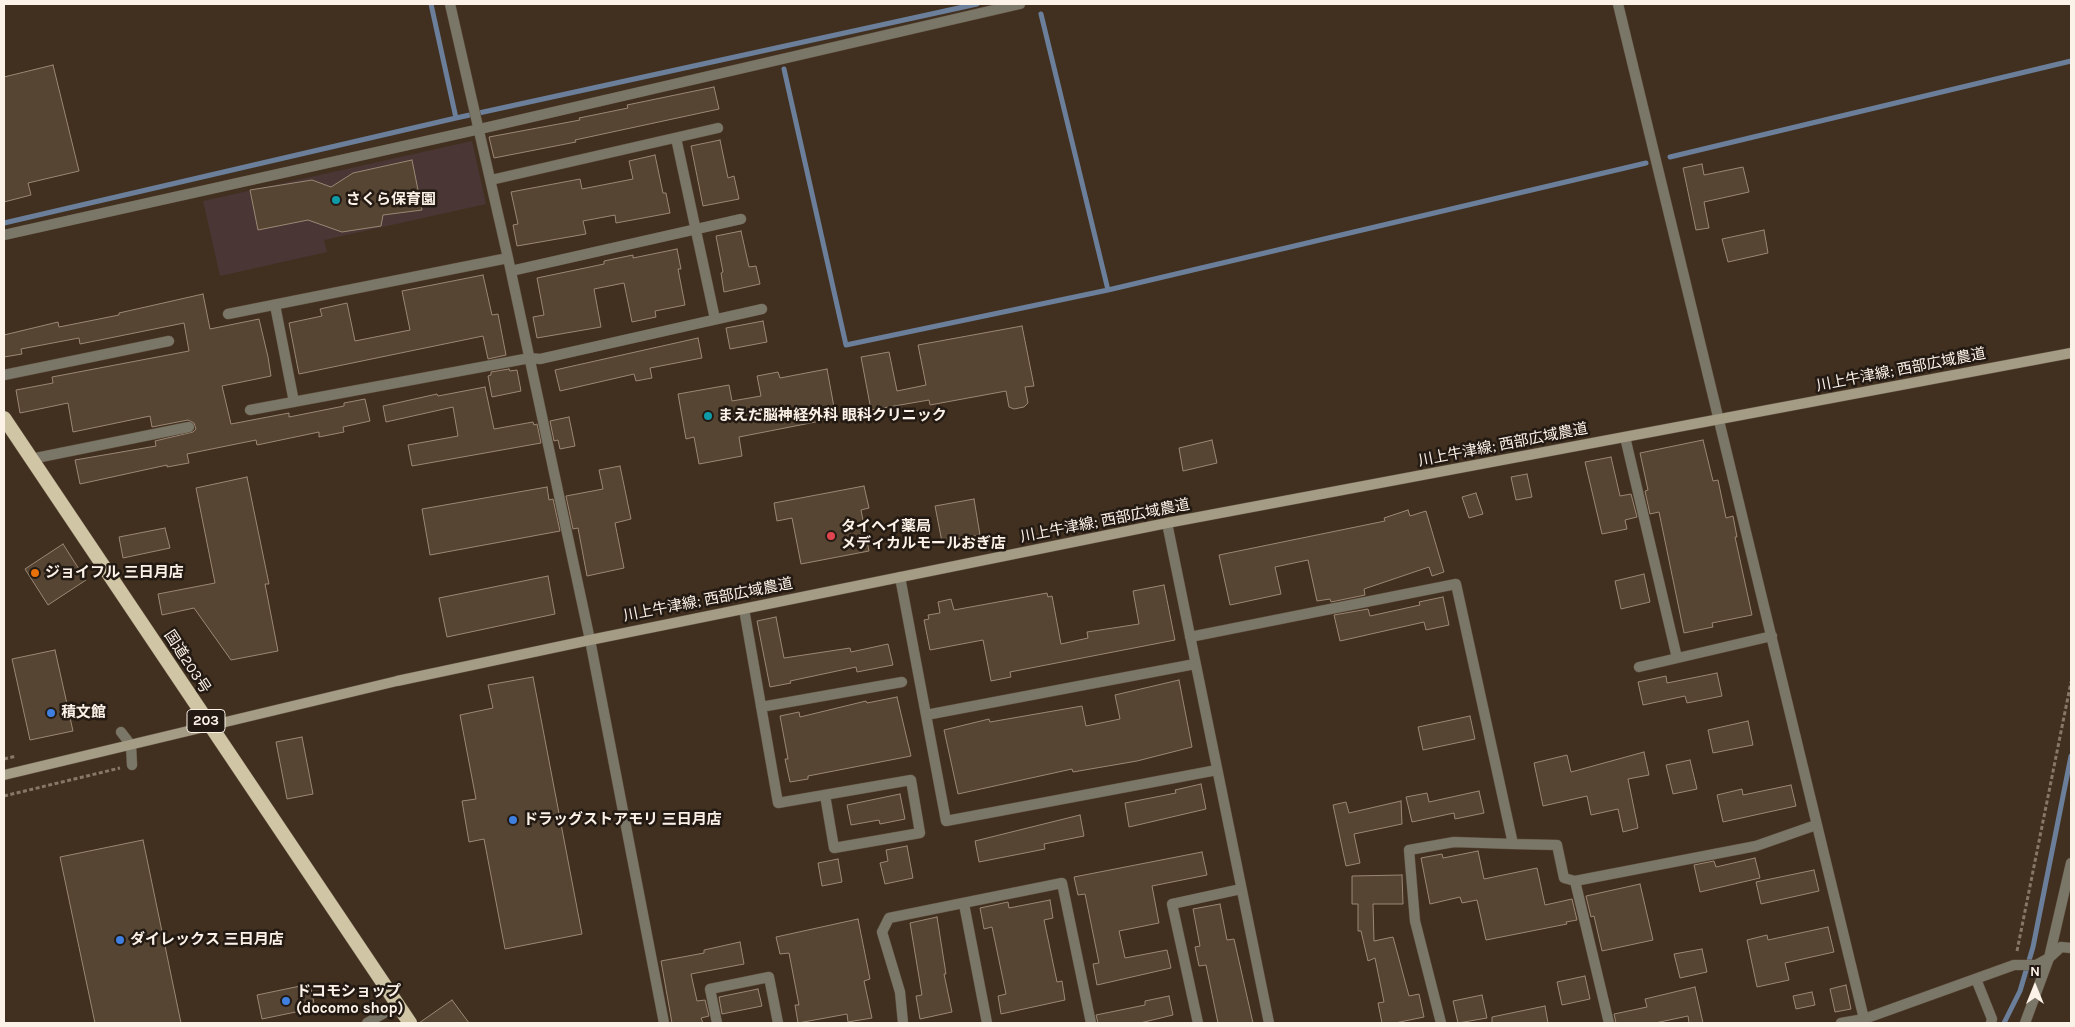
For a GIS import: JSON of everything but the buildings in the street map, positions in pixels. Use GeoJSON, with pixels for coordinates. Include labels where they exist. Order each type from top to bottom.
{"type":"FeatureCollection","features":[{"type":"Feature","properties":{"kind":"highway","name":"国道203号"},"geometry":{"type":"LineString","coordinates":[[4,418],[410,1023]]}},
{"type":"Feature","properties":{"kind":"main road","name":"川上牛津線; 西部広域農道"},"geometry":{"type":"LineString","coordinates":[[4,776],[397,681],[590,640],[1167,523],[2071,353]]}},
{"type":"Feature","properties":{"kind":"street"},"geometry":{"type":"LineString","coordinates":[[450,4],[480,129],[590,640],[664,1023]]}},
{"type":"Feature","properties":{"kind":"street"},"geometry":{"type":"LineString","coordinates":[[4,235],[480,129],[1020,4]]}},
{"type":"Feature","properties":{"kind":"street"},"geometry":{"type":"LineString","coordinates":[[1618,4],[1865,1021]]}},
{"type":"Feature","properties":{"kind":"street"},"geometry":{"type":"LineString","coordinates":[[491,180],[718,128]]}},
{"type":"Feature","properties":{"kind":"street"},"geometry":{"type":"LineString","coordinates":[[676,138],[715,320]]}},
{"type":"Feature","properties":{"kind":"street"},"geometry":{"type":"LineString","coordinates":[[511,271],[741,218]]}},
{"type":"Feature","properties":{"kind":"street"},"geometry":{"type":"LineString","coordinates":[[228,314],[508,258]]}},
{"type":"Feature","properties":{"kind":"street"},"geometry":{"type":"LineString","coordinates":[[275,305],[294,402]]}},
{"type":"Feature","properties":{"kind":"street"},"geometry":{"type":"LineString","coordinates":[[250,410],[530,358],[540,359],[762,309]]}},
{"type":"Feature","properties":{"kind":"street"},"geometry":{"type":"LineString","coordinates":[[4,375],[169,341]]}},
{"type":"Feature","properties":{"kind":"street"},"geometry":{"type":"LineString","coordinates":[[31,459],[189,427]]}},
{"type":"Feature","properties":{"kind":"street"},"geometry":{"type":"LineString","coordinates":[[1625,437],[1677,658]]}},
{"type":"Feature","properties":{"kind":"street"},"geometry":{"type":"LineString","coordinates":[[1167,523],[1269,1023]]}},
{"type":"Feature","properties":{"kind":"street"},"geometry":{"type":"LineString","coordinates":[[900,577],[946,821],[1217,770]]}},
{"type":"Feature","properties":{"kind":"street"},"geometry":{"type":"LineString","coordinates":[[1190,637],[1456,584],[1513,844]]}},
{"type":"Feature","properties":{"kind":"street"},"geometry":{"type":"LineString","coordinates":[[744,609],[778,804],[825,795],[911,780],[920,833],[834,848],[825,795]]}},
{"type":"Feature","properties":{"kind":"street"},"geometry":{"type":"LineString","coordinates":[[1639,667],[1772,636]]}},
{"type":"Feature","properties":{"kind":"street"},"geometry":{"type":"LineString","coordinates":[[926,715],[1195,664]]}},
{"type":"Feature","properties":{"kind":"street"},"geometry":{"type":"LineString","coordinates":[[761,707],[902,682]]}},
{"type":"Feature","properties":{"kind":"street"},"geometry":{"type":"LineString","coordinates":[[121,732],[131,745],[132,765]]}},
{"type":"Feature","properties":{"kind":"street"},"geometry":{"type":"LineString","coordinates":[[1441,1023],[1415,921],[1409,850],[1454,842],[1557,845],[1564,878],[1575,881],[1756,846],[1816,824]]}},
{"type":"Feature","properties":{"kind":"street"},"geometry":{"type":"LineString","coordinates":[[2025,1023],[2049,958],[2071,863]]}},
{"type":"Feature","properties":{"kind":"street"},"geometry":{"type":"LineString","coordinates":[[1575,881],[1609,1023]]}},
{"type":"Feature","properties":{"kind":"street"},"geometry":{"type":"LineString","coordinates":[[903,1023],[900,992],[882,932],[889,918],[1062,883],[1091,1023]]}},
{"type":"Feature","properties":{"kind":"street"},"geometry":{"type":"LineString","coordinates":[[1198,1023],[1172,904],[1241,889]]}},
{"type":"Feature","properties":{"kind":"street"},"geometry":{"type":"LineString","coordinates":[[964,904],[987,1023]]}},
{"type":"Feature","properties":{"kind":"street"},"geometry":{"type":"LineString","coordinates":[[1841,1023],[1865,1021],[2014,965],[2036,965],[2049,958],[2061,947],[2071,948]]}},
{"type":"Feature","properties":{"kind":"street"},"geometry":{"type":"LineString","coordinates":[[717,1023],[710,989],[769,977],[778,1023]]}},
{"type":"Feature","properties":{"kind":"street"},"geometry":{"type":"LineString","coordinates":[[1976,979],[1992,1019],[1990,1023]]}},
{"type":"Feature","properties":{"kind":"street"},"geometry":{"type":"LineString","coordinates":[[367,1023],[398,1005]]}},
{"type":"Feature","properties":{"kind":"path"},"geometry":{"type":"LineString","coordinates":[[2014,965],[2071,682]]}},
{"type":"Feature","properties":{"kind":"path"},"geometry":{"type":"LineString","coordinates":[[4,796],[132,765]]}},
{"type":"Feature","properties":{"kind":"shaded area"},"geometry":{"type":"Polygon","coordinates":[[[472,141],[486,204],[324,240],[327,252],[220,276],[203,201],[472,141]]]}},
{"type":"Feature","properties":{"kind":"waterway"},"geometry":{"type":"LineString","coordinates":[[431,4],[456,118]]}},
{"type":"Feature","properties":{"kind":"waterway"},"geometry":{"type":"LineString","coordinates":[[4,223],[456,118],[977,4]]}},
{"type":"Feature","properties":{"kind":"waterway"},"geometry":{"type":"LineString","coordinates":[[1041,14],[1108,290]]}},
{"type":"Feature","properties":{"kind":"waterway"},"geometry":{"type":"LineString","coordinates":[[1670,157],[2071,61]]}},
{"type":"Feature","properties":{"kind":"waterway"},"geometry":{"type":"LineString","coordinates":[[784,69],[846,345],[1108,290],[1646,163]]}},
{"type":"Feature","properties":{"kind":"waterway"},"geometry":{"type":"LineString","coordinates":[[2004,1023],[2020,991],[2033,947],[2071,756]]}},
{"type":"Feature","properties":{"kind":"place","name":"さくら保育園"},"geometry":{"type":"Point","coordinates":[336,200]}},
{"type":"Feature","properties":{"kind":"place","name":"まえだ脳神経外科 眼科クリニック"},"geometry":{"type":"Point","coordinates":[708,416]}},
{"type":"Feature","properties":{"kind":"place","name":"タイヘイ薬局 メディカルモールおぎ店"},"geometry":{"type":"Point","coordinates":[831,536]}},
{"type":"Feature","properties":{"kind":"place","name":"ジョイフル 三日月店"},"geometry":{"type":"Point","coordinates":[35,573]}},
{"type":"Feature","properties":{"kind":"place","name":"積文館"},"geometry":{"type":"Point","coordinates":[51,713]}},
{"type":"Feature","properties":{"kind":"place","name":"ドラッグストアモリ 三日月店"},"geometry":{"type":"Point","coordinates":[513,820]}},
{"type":"Feature","properties":{"kind":"place","name":"ダイレックス 三日月店"},"geometry":{"type":"Point","coordinates":[120,940]}},
{"type":"Feature","properties":{"kind":"place","name":"ドコモショップ (docomo shop)"},"geometry":{"type":"Point","coordinates":[286,1001]}}]}
